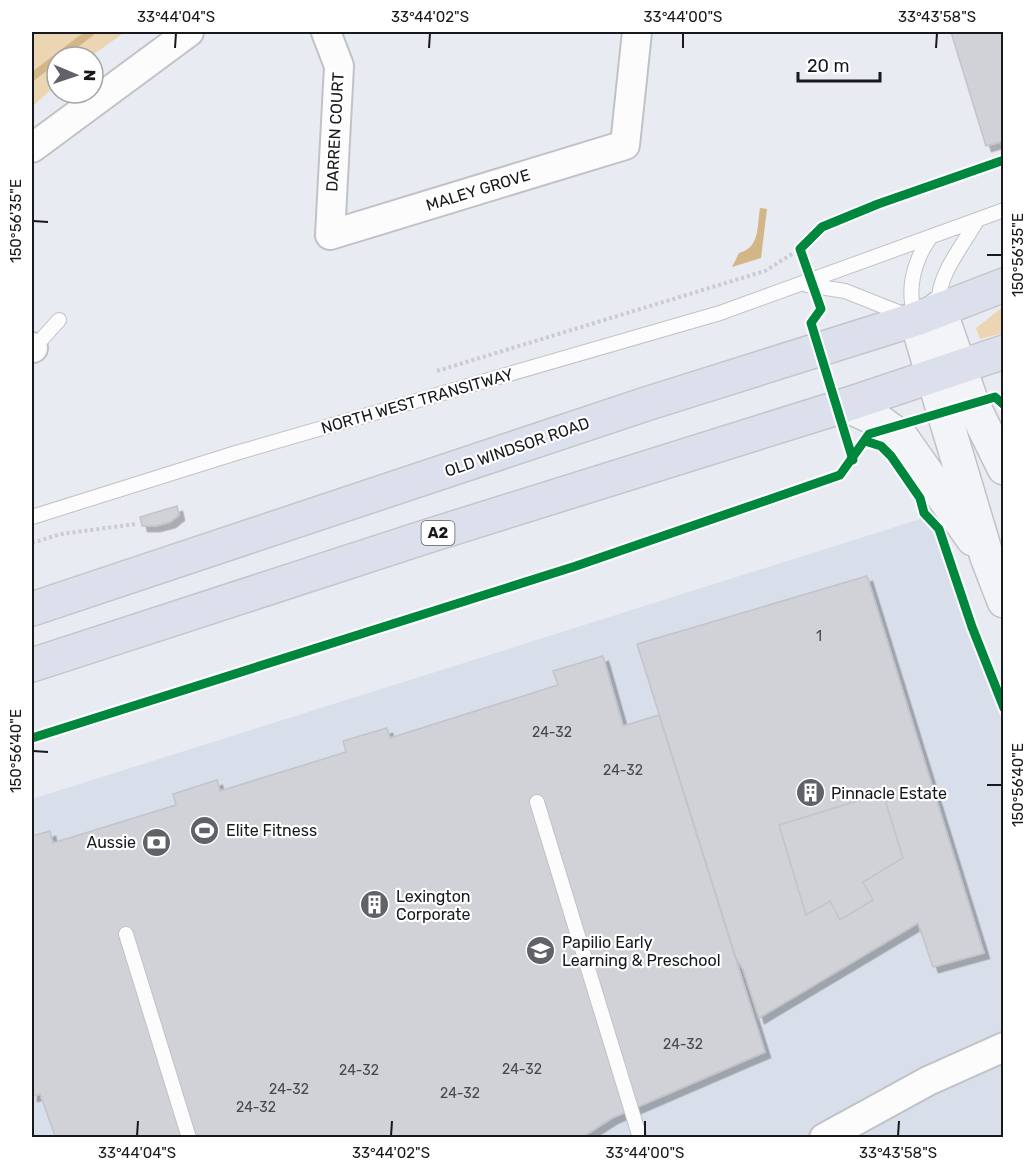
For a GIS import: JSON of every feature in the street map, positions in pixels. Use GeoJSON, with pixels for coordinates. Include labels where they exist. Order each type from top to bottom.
{"type":"FeatureCollection","features":[{"type":"Feature","properties":{"kind":"highway","name":"OLD WINDSOR ROAD"},"geometry":{"type":"LineString","coordinates":[[32,609],[646,404],[928,314],[1004,285]]}},
{"type":"Feature","properties":{"kind":"highway","name":"A2"},"geometry":{"type":"LineString","coordinates":[[32,665],[425,537],[846,405],[1004,352]]}},
{"type":"Feature","properties":{"kind":"street"},"geometry":{"type":"LineString","coordinates":[[32,148],[189,32]]}},
{"type":"Feature","properties":{"kind":"street","name":"DARREN COURT"},"geometry":{"type":"LineString","coordinates":[[326,32],[339,66],[330,235]]}},
{"type":"Feature","properties":{"kind":"street","name":"MALEY GROVE"},"geometry":{"type":"LineString","coordinates":[[330,235],[625,145],[637,32]]}},
{"type":"Feature","properties":{"kind":"street"},"geometry":{"type":"LineString","coordinates":[[928,314],[946,370],[987,557],[1004,602]]}},
{"type":"Feature","properties":{"kind":"street"},"geometry":{"type":"LineString","coordinates":[[946,370],[972,403],[1004,468]]}},
{"type":"Feature","properties":{"kind":"street"},"geometry":{"type":"LineString","coordinates":[[846,405],[874,418],[902,438],[936,490],[987,557]]}},
{"type":"Feature","properties":{"kind":"street"},"geometry":{"type":"LineString","coordinates":[[824,1137],[928,1081],[1004,1047]]}},
{"type":"Feature","properties":{"kind":"lane","name":"NORTH WEST TRANSITWAY"},"geometry":{"type":"LineString","coordinates":[[32,517],[248,450],[658,332],[807,283],[1004,210]]}},
{"type":"Feature","properties":{"kind":"lane"},"geometry":{"type":"LineString","coordinates":[[929,239],[912,279],[910,304],[928,314],[943,280],[976,222]]}},
{"type":"Feature","properties":{"kind":"lane","name":"NORTH WEST TRANSITWAY"},"geometry":{"type":"LineString","coordinates":[[807,283],[928,314]]}},
{"type":"Feature","properties":{"kind":"lane"},"geometry":{"type":"LineString","coordinates":[[32,348],[59,320]]}},
{"type":"Feature","properties":{"kind":"lane"},"geometry":{"type":"LineString","coordinates":[[537,802],[640,1137]]}},
{"type":"Feature","properties":{"kind":"lane"},"geometry":{"type":"LineString","coordinates":[[126,934],[189,1137]]}},
{"type":"Feature","properties":{"kind":"path"},"geometry":{"type":"LineString","coordinates":[[807,283],[800,249],[809,239]]}},
{"type":"Feature","properties":{"kind":"path"},"geometry":{"type":"LineString","coordinates":[[32,543],[61,534],[136,524]]}},
{"type":"Feature","properties":{"kind":"shaded area"},"geometry":{"type":"Polygon","coordinates":[[[32,32],[125,32],[105,46],[45,45],[45,95],[32,107],[32,32]]]}},
{"type":"Feature","properties":{"kind":"shaded area"},"geometry":{"type":"Polygon","coordinates":[[[760,208],[767,209],[761,258],[732,267],[739,253],[751,246],[754,241],[760,208]]]}},
{"type":"Feature","properties":{"kind":"shaded area"},"geometry":{"type":"Polygon","coordinates":[[[1003,307],[1003,333],[980,339],[976,328],[1003,307]]]}},
{"type":"Feature","properties":{"kind":"shaded area"},"geometry":{"type":"Polygon","coordinates":[[[927,517],[1003,724],[1003,1137],[32,1137],[32,799],[927,517]]]}},
{"type":"Feature","properties":{"kind":"building"},"geometry":{"type":"Polygon","coordinates":[[[951,32],[1004,32],[1004,141],[986,146],[951,32]]]}},
{"type":"Feature","properties":{"kind":"building"},"geometry":{"type":"Polygon","coordinates":[[[177,506],[179,515],[170,522],[155,526],[142,526],[140,517],[177,506]]]}},
{"type":"Feature","properties":{"kind":"building","name":"Pinnacle Estate"},"geometry":{"type":"Polygon","coordinates":[[[867,576],[984,953],[933,967],[918,923],[759,1018],[743,969],[736,958],[637,644],[867,576]]]}},
{"type":"Feature","properties":{"kind":"building","name":"Lexington Corporate"},"geometry":{"type":"Polygon","coordinates":[[[603,656],[623,726],[659,715],[765,1052],[612,1118],[581,1138],[49,1138],[55,1136],[40,1094],[32,1096],[32,836],[50,831],[53,843],[176,805],[173,794],[217,780],[220,791],[346,752],[343,741],[387,728],[390,738],[558,685],[553,671],[603,656]]]}},
{"type":"Feature","properties":{"kind":"building"},"geometry":{"type":"Polygon","coordinates":[[[883,793],[903,858],[863,882],[873,900],[840,920],[830,901],[806,915],[779,825],[883,793]]]}},
{"type":"Feature","properties":{"kind":"waterway"},"geometry":{"type":"LineString","coordinates":[[74,45],[91,32]]}},
{"type":"Feature","properties":{"kind":"waterway"},"geometry":{"type":"LineString","coordinates":[[32,77],[45,67]]}},
{"type":"Feature","properties":{"kind":"cycle path"},"geometry":{"type":"LineString","coordinates":[[853,460],[811,323],[821,309],[800,249],[822,227],[878,204],[1004,160]]}},
{"type":"Feature","properties":{"kind":"cycle path"},"geometry":{"type":"LineString","coordinates":[[32,738],[576,566],[840,475],[869,434],[995,397],[1004,405]]}},
{"type":"Feature","properties":{"kind":"cycle path"},"geometry":{"type":"LineString","coordinates":[[865,441],[881,446],[891,456],[920,498],[924,513],[939,529],[972,627],[1004,708]]}},
{"type":"Feature","properties":{"kind":"place","name":"Pinnacle Estate"},"geometry":{"type":"Point","coordinates":[810,793]}},
{"type":"Feature","properties":{"kind":"place","name":"Elite Fitness"},"geometry":{"type":"Point","coordinates":[205,830]}},
{"type":"Feature","properties":{"kind":"place","name":"Aussie"},"geometry":{"type":"Point","coordinates":[157,842]}},
{"type":"Feature","properties":{"kind":"place","name":"Lexington Corporate"},"geometry":{"type":"Point","coordinates":[375,905]}},
{"type":"Feature","properties":{"kind":"place","name":"Papilio Early Learning & Preschool"},"geometry":{"type":"Point","coordinates":[541,951]}}]}
